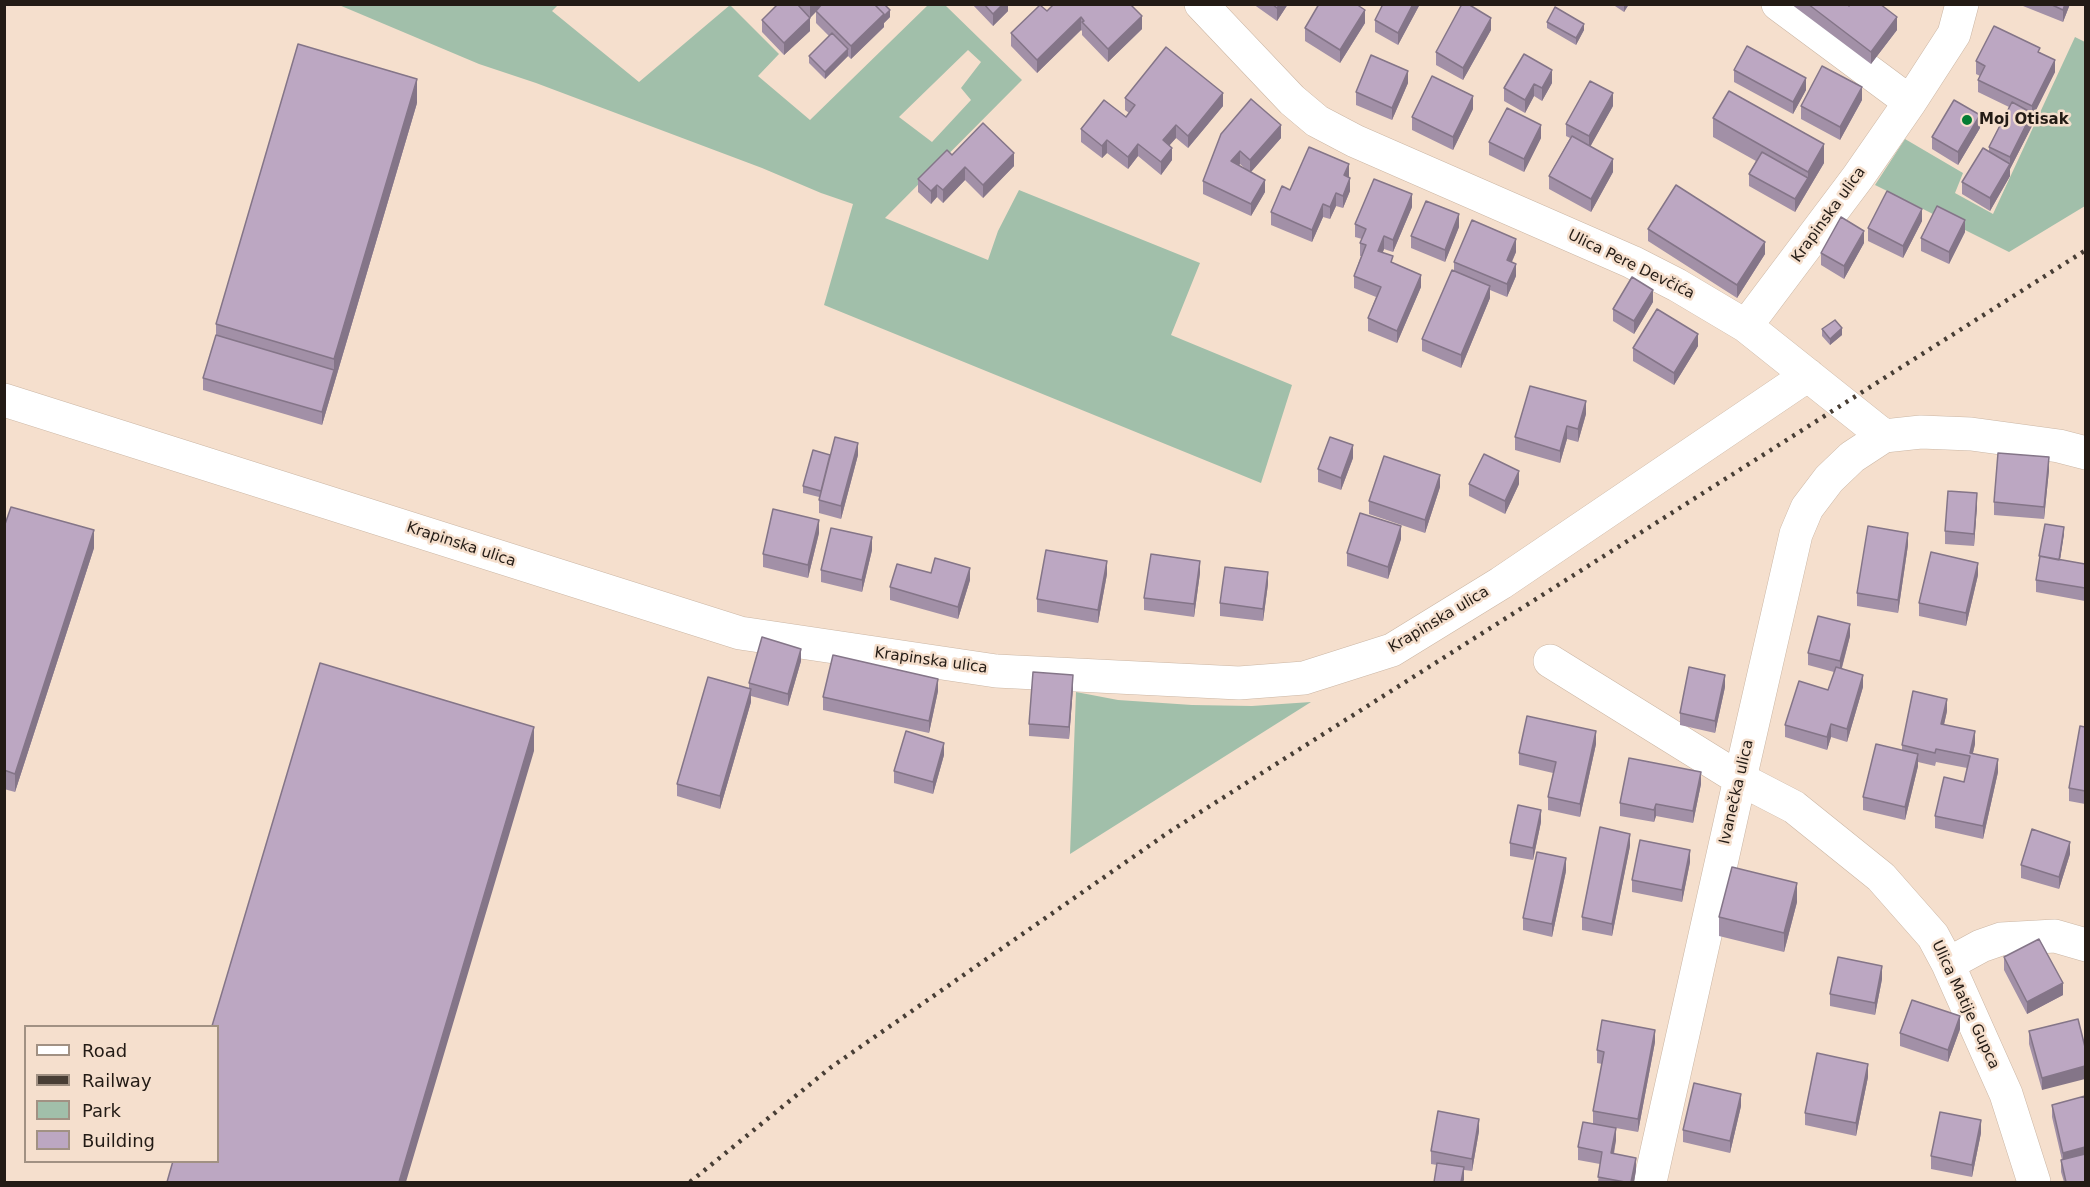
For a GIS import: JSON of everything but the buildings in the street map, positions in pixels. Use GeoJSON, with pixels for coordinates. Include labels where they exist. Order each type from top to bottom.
{"type":"FeatureCollection","features":[{"type":"Feature","properties":{"kind":"street","name":"Ulica Pere Devčića"},"geometry":{"type":"LineString","coordinates":[[1201,4],[1292,99],[1317,121],[1355,141],[1632,262],[1677,285],[1746,326],[1884,436]]}},
{"type":"Feature","properties":{"kind":"street"},"geometry":{"type":"LineString","coordinates":[[1779,4],[1910,102]]}},
{"type":"Feature","properties":{"kind":"street","name":"Krapinska ulica"},"geometry":{"type":"LineString","coordinates":[[1746,326],[1858,177],[1910,102],[1954,34],[1962,4]]}},
{"type":"Feature","properties":{"kind":"street","name":"Krapinska ulica"},"geometry":{"type":"LineString","coordinates":[[4,400],[740,633],[996,671],[1239,683],[1304,678],[1392,650],[1501,584],[1808,375]]}},
{"type":"Feature","properties":{"kind":"street"},"geometry":{"type":"LineString","coordinates":[[1884,436],[1921,432],[1971,434],[2059,446],[2085,453]]}},
{"type":"Feature","properties":{"kind":"street","name":"Ivanečka ulica"},"geometry":{"type":"LineString","coordinates":[[1650,1182],[1796,534],[1807,508],[1829,479],[1852,457],[1884,436]]}},
{"type":"Feature","properties":{"kind":"street","name":"Ulica Matije Gupca"},"geometry":{"type":"LineString","coordinates":[[1550,661],[1740,779],[1794,807],[1881,877],[1933,936],[1948,964],[2006,1094],[2034,1182]]}},
{"type":"Feature","properties":{"kind":"street"},"geometry":{"type":"LineString","coordinates":[[1948,964],[1981,946],[2001,939],[2055,936],[2085,945]]}},
{"type":"Feature","properties":{"kind":"green space"},"geometry":{"type":"Polygon","coordinates":[[[339,5],[558,5],[552,11],[639,82],[730,5],[779,54],[758,76],[810,120],[928,5],[945,5],[1022,80],[885,218],[988,260],[998,231],[1019,190],[1200,263],[1171,335],[1292,385],[1261,483],[824,305],[853,204],[536,83],[479,64],[339,5]],[[968,50],[899,117],[932,142],[971,100],[961,88],[981,62],[968,50]]]}},
{"type":"Feature","properties":{"kind":"green space"},"geometry":{"type":"Polygon","coordinates":[[[2075,37],[2085,42],[2085,206],[2009,252],[1875,185],[1905,139],[1963,173],[1955,193],[1993,214],[2075,37]]]}},
{"type":"Feature","properties":{"kind":"green space"},"geometry":{"type":"Polygon","coordinates":[[[1076,692],[1118,700],[1192,705],[1252,706],[1311,702],[1070,854],[1076,692]]]}},
{"type":"Feature","properties":{"kind":"railway"},"geometry":{"type":"LineString","coordinates":[[690,1182],[830,1068],[1169,832],[2086,250]]}},
{"type":"Feature","properties":{"kind":"place","name":"Moj Otisak"},"geometry":{"type":"Point","coordinates":[1967,120]}}]}
